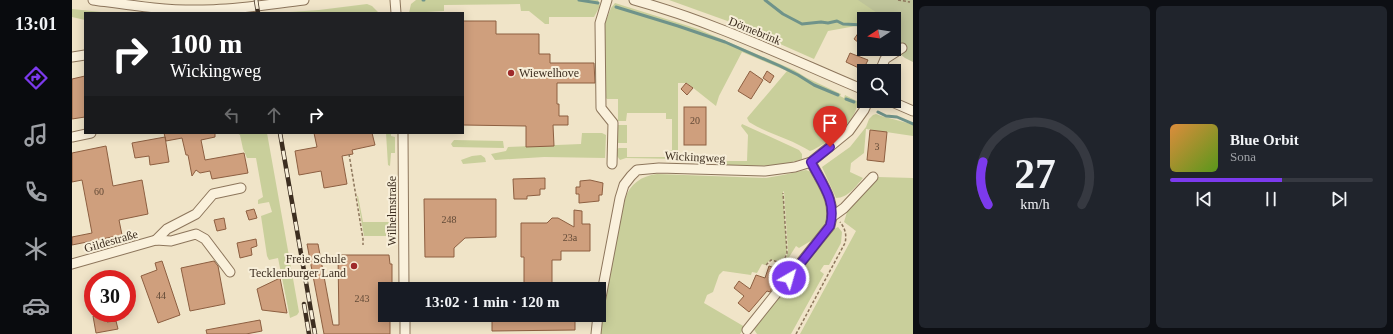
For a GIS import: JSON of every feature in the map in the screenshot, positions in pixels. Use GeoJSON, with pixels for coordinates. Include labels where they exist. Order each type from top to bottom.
{"type":"FeatureCollection","features":[{"type":"Feature","properties":{"kind":"street"},"geometry":{"type":"LineString","coordinates":[[93,0],[151,7],[203,10],[228,9],[304,0]]}},
{"type":"Feature","properties":{"kind":"street"},"geometry":{"type":"LineString","coordinates":[[395,0],[396,12]]}},
{"type":"Feature","properties":{"kind":"street"},"geometry":{"type":"LineString","coordinates":[[608,0],[600,23],[601,108],[613,123],[612,164]]}},
{"type":"Feature","properties":{"kind":"street","name":"Dörnebrink"},"geometry":{"type":"LineString","coordinates":[[634,0],[671,10],[742,37],[857,87]]}},
{"type":"Feature","properties":{"kind":"street"},"geometry":{"type":"LineString","coordinates":[[884,64],[886,59],[902,48]]}},
{"type":"Feature","properties":{"kind":"street"},"geometry":{"type":"LineString","coordinates":[[72,57],[84,55]]}},
{"type":"Feature","properties":{"kind":"street"},"geometry":{"type":"LineString","coordinates":[[901,106],[913,111]]}},
{"type":"Feature","properties":{"kind":"street","name":"Wickingweg"},"geometry":{"type":"LineString","coordinates":[[604,282],[620,198],[624,185],[637,170],[659,168],[764,171],[795,167],[811,162],[849,131],[865,108]]}},
{"type":"Feature","properties":{"kind":"street"},"geometry":{"type":"LineString","coordinates":[[72,136],[84,134]]}},
{"type":"Feature","properties":{"kind":"street","name":"Wilhelmstraße"},"geometry":{"type":"LineString","coordinates":[[403,134],[404,282]]}},
{"type":"Feature","properties":{"kind":"street"},"geometry":{"type":"LineString","coordinates":[[747,330],[830,226],[833,216],[831,202],[811,162]]}},
{"type":"Feature","properties":{"kind":"street"},"geometry":{"type":"LineString","coordinates":[[833,216],[844,208],[873,177]]}},
{"type":"Feature","properties":{"kind":"street"},"geometry":{"type":"LineString","coordinates":[[156,240],[167,229],[196,214],[213,194],[241,188]]}},
{"type":"Feature","properties":{"kind":"street"},"geometry":{"type":"LineString","coordinates":[[156,240],[171,241],[196,234],[204,239],[230,272]]}},
{"type":"Feature","properties":{"kind":"street","name":"Gildestraße"},"geometry":{"type":"LineString","coordinates":[[72,264],[156,240]]}},
{"type":"Feature","properties":{"kind":"street"},"geometry":{"type":"LineString","coordinates":[[405,322],[405,334]]}},
{"type":"Feature","properties":{"kind":"street"},"geometry":{"type":"LineString","coordinates":[[596,334],[597,322]]}},
{"type":"Feature","properties":{"kind":"path"},"geometry":{"type":"LineString","coordinates":[[898,0],[910,2]]}},
{"type":"Feature","properties":{"kind":"path"},"geometry":{"type":"LineString","coordinates":[[348,154],[363,245]]}},
{"type":"Feature","properties":{"kind":"path"},"geometry":{"type":"LineString","coordinates":[[783,193],[787,253],[783,263]]}},
{"type":"Feature","properties":{"kind":"path"},"geometry":{"type":"LineString","coordinates":[[796,334],[845,243],[846,238],[844,227],[833,216]]}},
{"type":"Feature","properties":{"kind":"path"},"geometry":{"type":"LineString","coordinates":[[766,265],[771,260],[798,266]]}},
{"type":"Feature","properties":{"kind":"green space"},"geometry":{"type":"Polygon","coordinates":[[[416,0],[598,0],[600,6],[594,17],[549,17],[549,24],[545,24],[529,11],[521,11],[520,4],[444,5],[444,11],[409,12],[411,4],[416,0]]]}},
{"type":"Feature","properties":{"kind":"green space"},"geometry":{"type":"Polygon","coordinates":[[[669,0],[868,0],[882,12],[857,12],[857,26],[828,31],[814,59],[733,23],[669,0]]]}},
{"type":"Feature","properties":{"kind":"green space"},"geometry":{"type":"Polygon","coordinates":[[[858,0],[913,0],[913,62],[901,55],[901,12],[876,12],[858,0]]]}},
{"type":"Feature","properties":{"kind":"green space"},"geometry":{"type":"Polygon","coordinates":[[[615,3],[698,29],[794,70],[807,78],[841,94],[840,96],[844,98],[845,95],[857,101],[853,116],[832,138],[810,151],[749,122],[747,118],[787,71],[742,52],[719,96],[716,106],[687,83],[678,83],[678,159],[626,158],[620,160],[617,156],[617,149],[619,148],[627,148],[627,157],[665,157],[665,151],[672,150],[672,119],[666,119],[666,113],[627,113],[626,121],[618,121],[618,99],[607,99],[605,97],[605,23],[611,8],[615,3]]]}},
{"type":"Feature","properties":{"kind":"green space"},"geometry":{"type":"Polygon","coordinates":[[[367,4],[372,6],[378,12],[290,12],[367,4]]]}},
{"type":"Feature","properties":{"kind":"green space"},"geometry":{"type":"Polygon","coordinates":[[[72,9],[101,12],[84,12],[84,20],[72,17],[72,9]]]}},
{"type":"Feature","properties":{"kind":"green space"},"geometry":{"type":"Polygon","coordinates":[[[876,114],[913,125],[913,136],[866,129],[864,153],[851,163],[850,172],[863,178],[848,194],[836,198],[822,167],[850,147],[866,127],[869,119],[876,114]]]}},
{"type":"Feature","properties":{"kind":"green space"},"geometry":{"type":"Polygon","coordinates":[[[742,124],[799,150],[802,154],[802,159],[772,165],[720,165],[719,161],[747,161],[748,135],[741,126],[742,124]]]}},
{"type":"Feature","properties":{"kind":"green space"},"geometry":{"type":"Polygon","coordinates":[[[618,125],[627,125],[627,143],[618,143],[618,125]]]}},
{"type":"Feature","properties":{"kind":"green space"},"geometry":{"type":"Polygon","coordinates":[[[582,133],[602,133],[606,135],[605,158],[544,157],[495,160],[491,154],[506,151],[508,147],[581,144],[582,133]]]}},
{"type":"Feature","properties":{"kind":"green space"},"geometry":{"type":"Polygon","coordinates":[[[238,134],[267,134],[299,312],[297,315],[290,318],[278,258],[269,260],[267,256],[261,216],[272,212],[269,202],[258,204],[258,200],[263,197],[256,158],[247,158],[243,149],[238,134]]]}},
{"type":"Feature","properties":{"kind":"green space"},"geometry":{"type":"Polygon","coordinates":[[[386,134],[391,134],[391,136],[395,137],[395,153],[391,153],[390,166],[388,165],[386,134]]]}},
{"type":"Feature","properties":{"kind":"green space"},"geometry":{"type":"Polygon","coordinates":[[[454,140],[503,141],[504,148],[453,147],[451,144],[454,140]]]}},
{"type":"Feature","properties":{"kind":"green space"},"geometry":{"type":"Polygon","coordinates":[[[481,155],[485,158],[486,162],[463,164],[461,160],[472,156],[481,155]]]}},
{"type":"Feature","properties":{"kind":"green space"},"geometry":{"type":"Polygon","coordinates":[[[806,170],[811,172],[814,179],[816,179],[828,206],[827,223],[814,239],[799,248],[796,246],[786,262],[788,252],[783,191],[787,252],[782,261],[770,260],[765,265],[762,264],[757,273],[752,272],[751,275],[723,271],[719,275],[713,292],[707,295],[704,303],[745,327],[740,334],[600,334],[602,322],[606,322],[606,292],[625,199],[633,185],[641,179],[657,174],[766,178],[806,170]]]}},
{"type":"Feature","properties":{"kind":"green space"},"geometry":{"type":"Polygon","coordinates":[[[878,177],[913,178],[913,334],[800,334],[856,231],[844,222],[847,212],[878,177]]]}},
{"type":"Feature","properties":{"kind":"green space"},"geometry":{"type":"Polygon","coordinates":[[[357,196],[363,222],[391,222],[391,236],[364,236],[357,196]]]}},
{"type":"Feature","properties":{"kind":"green space"},"geometry":{"type":"Polygon","coordinates":[[[838,227],[842,232],[841,243],[829,265],[824,265],[820,271],[824,274],[791,334],[757,334],[753,328],[755,324],[834,229],[838,227]]]}},
{"type":"Feature","properties":{"kind":"green space"},"geometry":{"type":"Polygon","coordinates":[[[784,264],[791,272],[774,292],[771,290],[778,268],[784,264]]]}},
{"type":"Feature","properties":{"kind":"building"},"geometry":{"type":"Polygon","coordinates":[[[464,21],[496,21],[496,34],[539,34],[539,54],[550,54],[550,63],[594,63],[595,83],[557,83],[557,104],[559,104],[559,116],[568,116],[568,125],[553,125],[554,146],[526,147],[526,126],[464,125],[464,21]]]}},
{"type":"Feature","properties":{"kind":"building"},"geometry":{"type":"Polygon","coordinates":[[[850,53],[868,60],[866,64],[857,64],[857,67],[846,62],[850,53]]]}},
{"type":"Feature","properties":{"kind":"building"},"geometry":{"type":"Polygon","coordinates":[[[750,71],[763,80],[751,99],[738,91],[750,71]]]}},
{"type":"Feature","properties":{"kind":"building"},"geometry":{"type":"Polygon","coordinates":[[[767,71],[774,76],[770,83],[763,78],[767,71]]]}},
{"type":"Feature","properties":{"kind":"building"},"geometry":{"type":"Polygon","coordinates":[[[84,76],[84,117],[72,119],[72,79],[84,76]]]}},
{"type":"Feature","properties":{"kind":"building"},"geometry":{"type":"Polygon","coordinates":[[[686,83],[693,88],[687,95],[681,89],[686,83]]]}},
{"type":"Feature","properties":{"kind":"building"},"geometry":{"type":"Polygon","coordinates":[[[684,107],[706,107],[706,145],[684,145],[684,107]]]}},
{"type":"Feature","properties":{"kind":"building"},"geometry":{"type":"Polygon","coordinates":[[[870,130],[887,132],[884,162],[867,160],[870,130]]]}},
{"type":"Feature","properties":{"kind":"building"},"geometry":{"type":"Polygon","coordinates":[[[164,134],[215,134],[215,137],[201,140],[205,160],[244,153],[248,173],[212,179],[210,171],[200,173],[196,170],[192,176],[188,155],[186,155],[182,138],[166,141],[164,134]]]}},
{"type":"Feature","properties":{"kind":"building"},"geometry":{"type":"Polygon","coordinates":[[[314,134],[372,134],[375,145],[352,150],[353,154],[342,156],[347,184],[324,188],[321,171],[299,175],[295,151],[317,147],[314,134]]]}},
{"type":"Feature","properties":{"kind":"building"},"geometry":{"type":"Polygon","coordinates":[[[165,137],[169,162],[150,165],[149,156],[135,158],[132,143],[165,137]]]}},
{"type":"Feature","properties":{"kind":"building"},"geometry":{"type":"Polygon","coordinates":[[[106,146],[113,186],[142,180],[148,214],[119,220],[122,235],[72,245],[72,237],[92,233],[82,180],[72,182],[72,153],[106,146]]]}},
{"type":"Feature","properties":{"kind":"building"},"geometry":{"type":"Polygon","coordinates":[[[545,178],[545,189],[540,189],[540,195],[527,196],[527,199],[514,199],[513,179],[545,178]]]}},
{"type":"Feature","properties":{"kind":"building"},"geometry":{"type":"Polygon","coordinates":[[[590,180],[603,183],[602,195],[599,195],[599,201],[579,203],[579,194],[576,194],[576,187],[580,187],[580,181],[590,180]]]}},
{"type":"Feature","properties":{"kind":"building"},"geometry":{"type":"Polygon","coordinates":[[[424,199],[496,199],[496,237],[465,238],[454,248],[454,257],[425,257],[424,199]]]}},
{"type":"Feature","properties":{"kind":"building"},"geometry":{"type":"Polygon","coordinates":[[[254,209],[257,218],[249,220],[246,211],[254,209]]]}},
{"type":"Feature","properties":{"kind":"building"},"geometry":{"type":"Polygon","coordinates":[[[574,210],[582,211],[582,224],[590,224],[590,251],[561,251],[561,260],[552,260],[552,282],[524,282],[524,257],[521,257],[521,223],[547,223],[552,218],[558,218],[574,227],[574,210]]]}},
{"type":"Feature","properties":{"kind":"building"},"geometry":{"type":"Polygon","coordinates":[[[224,218],[226,229],[217,231],[214,220],[224,218]]]}},
{"type":"Feature","properties":{"kind":"building"},"geometry":{"type":"Polygon","coordinates":[[[256,239],[257,246],[251,248],[252,255],[240,258],[237,243],[256,239]]]}},
{"type":"Feature","properties":{"kind":"building","name":"Freie Schule Tecklenburger Land"},"geometry":{"type":"Polygon","coordinates":[[[307,244],[318,244],[333,325],[339,325],[338,255],[389,255],[390,264],[392,264],[392,282],[378,282],[378,322],[390,322],[390,334],[324,334],[307,244]]]}},
{"type":"Feature","properties":{"kind":"building"},"geometry":{"type":"Polygon","coordinates":[[[162,261],[180,315],[158,323],[141,276],[157,270],[155,263],[162,261]]]}},
{"type":"Feature","properties":{"kind":"building"},"geometry":{"type":"Polygon","coordinates":[[[214,261],[218,266],[225,304],[190,311],[181,268],[214,261]]]}},
{"type":"Feature","properties":{"kind":"building"},"geometry":{"type":"Polygon","coordinates":[[[769,266],[778,269],[771,290],[770,292],[767,291],[749,312],[738,303],[744,296],[734,288],[739,281],[750,289],[756,275],[765,278],[769,266]]]}},
{"type":"Feature","properties":{"kind":"building"},"geometry":{"type":"Polygon","coordinates":[[[280,278],[287,313],[262,310],[257,289],[280,278]]]}},
{"type":"Feature","properties":{"kind":"building"},"geometry":{"type":"Polygon","coordinates":[[[260,320],[262,331],[246,334],[207,334],[206,330],[260,320]]]}},
{"type":"Feature","properties":{"kind":"building"},"geometry":{"type":"Polygon","coordinates":[[[94,322],[116,322],[118,329],[96,333],[94,322]]]}},
{"type":"Feature","properties":{"kind":"building"},"geometry":{"type":"Polygon","coordinates":[[[492,322],[575,322],[575,330],[492,331],[492,322]]]}},
{"type":"Feature","properties":{"kind":"waterway"},"geometry":{"type":"LineString","coordinates":[[579,0],[598,3]]}},
{"type":"Feature","properties":{"kind":"waterway"},"geometry":{"type":"LineString","coordinates":[[765,0],[783,14],[802,24],[821,22],[828,23],[837,21],[843,24],[857,25]]}},
{"type":"Feature","properties":{"kind":"waterway"},"geometry":{"type":"LineString","coordinates":[[616,7],[725,42],[780,66],[814,85],[838,95]]}},
{"type":"Feature","properties":{"kind":"waterway"},"geometry":{"type":"LineString","coordinates":[[846,99],[854,102]]}},
{"type":"Feature","properties":{"kind":"waterway"},"geometry":{"type":"LineString","coordinates":[[878,112],[886,116],[897,117],[913,124]]}},
{"type":"Feature","properties":{"kind":"railway"},"geometry":{"type":"LineString","coordinates":[[256,0],[258,12]]}},
{"type":"Feature","properties":{"kind":"railway"},"geometry":{"type":"LineString","coordinates":[[280,134],[315,334]]}},
{"type":"Feature","properties":{"kind":"railway"},"geometry":{"type":"LineString","coordinates":[[304,304],[309,334]]}},
{"type":"Feature","properties":{"kind":"place","name":"Wiewelhove"},"geometry":{"type":"Point","coordinates":[511,73]}},
{"type":"Feature","properties":{"kind":"place","name":"Freie Schule Tecklenburger Land"},"geometry":{"type":"Point","coordinates":[354,266]}},
{"type":"Feature","properties":{"kind":"route"},"geometry":{"type":"LineString","coordinates":[[789,278],[830,226],[833,216],[831,202],[811,162],[830,147]]}}]}
